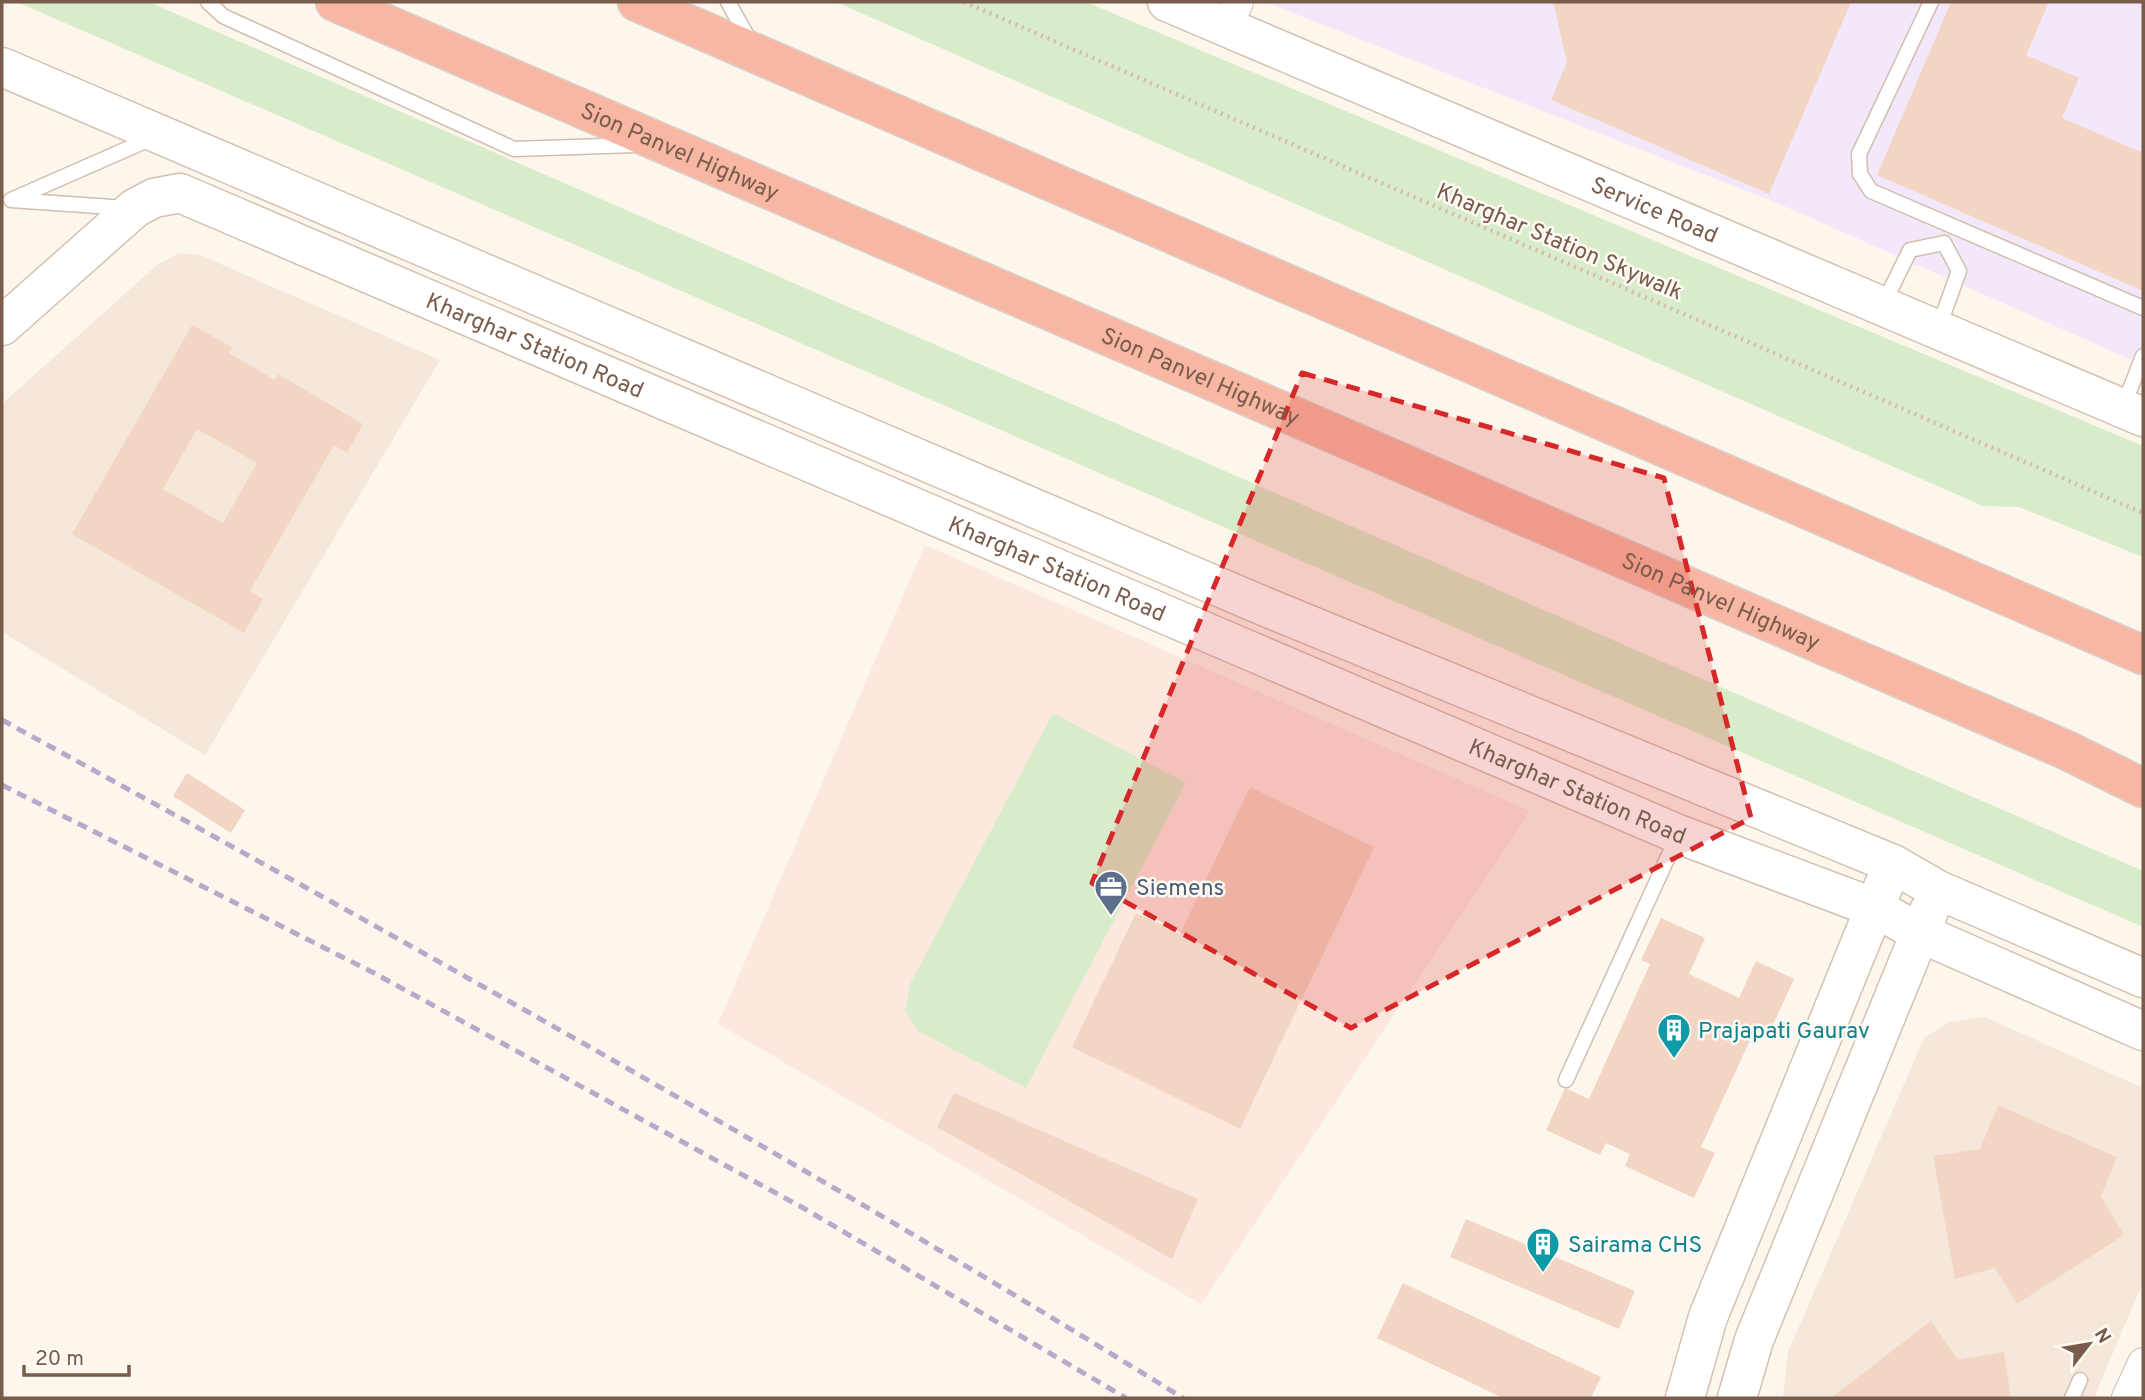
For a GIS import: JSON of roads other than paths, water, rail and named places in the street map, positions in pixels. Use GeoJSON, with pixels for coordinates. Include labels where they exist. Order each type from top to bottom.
{"type":"FeatureCollection","features":[{"type":"Feature","properties":{"kind":"highway","name":"Sion Panvel Highway"},"geometry":{"type":"LineString","coordinates":[[335,2],[2066,750]]}},
{"type":"Feature","properties":{"kind":"highway"},"geometry":{"type":"LineString","coordinates":[[637,2],[2133,648]]}},
{"type":"Feature","properties":{"kind":"highway"},"geometry":{"type":"LineString","coordinates":[[2066,750],[2143,778]]}},
{"type":"Feature","properties":{"kind":"highway"},"geometry":{"type":"LineString","coordinates":[[2066,750],[2143,788]]}},
{"type":"Feature","properties":{"kind":"street","name":"Service Road"},"geometry":{"type":"LineString","coordinates":[[1167,2],[1233,15],[1882,306],[2133,413]]}},
{"type":"Feature","properties":{"kind":"street","name":"Kharghar Station Road"},"geometry":{"type":"LineString","coordinates":[[2,67],[1261,606],[1893,864],[1938,890],[2143,978]]}},
{"type":"Feature","properties":{"kind":"street","name":"Kharghar Station Road"},"geometry":{"type":"LineString","coordinates":[[4,327],[135,208],[154,198],[180,193],[1678,834],[1875,908],[1920,933],[2143,1031]]}},
{"type":"Feature","properties":{"kind":"street"},"geometry":{"type":"LineString","coordinates":[[1242,648],[1261,606]]}},
{"type":"Feature","properties":{"kind":"street"},"geometry":{"type":"LineString","coordinates":[[1685,1398],[1708,1317],[1893,864]]}},
{"type":"Feature","properties":{"kind":"street"},"geometry":{"type":"LineString","coordinates":[[1695,1359],[1740,1389],[1754,1340],[1938,890]]}},
{"type":"Feature","properties":{"kind":"street"},"geometry":{"type":"LineString","coordinates":[[2127,1398],[2143,1363]]}},
{"type":"Feature","properties":{"kind":"lane"},"geometry":{"type":"LineString","coordinates":[[208,2],[223,16],[514,149],[662,144]]}},
{"type":"Feature","properties":{"kind":"lane"},"geometry":{"type":"LineString","coordinates":[[728,2],[757,53]]}},
{"type":"Feature","properties":{"kind":"lane"},"geometry":{"type":"LineString","coordinates":[[1931,2],[1859,154],[1860,174],[1871,191],[2143,308]]}},
{"type":"Feature","properties":{"kind":"lane"},"geometry":{"type":"LineString","coordinates":[[6,201],[158,135]]}},
{"type":"Feature","properties":{"kind":"lane"},"geometry":{"type":"LineString","coordinates":[[6,201],[135,208]]}},
{"type":"Feature","properties":{"kind":"lane"},"geometry":{"type":"LineString","coordinates":[[1944,243],[1952,226]]}},
{"type":"Feature","properties":{"kind":"lane"},"geometry":{"type":"LineString","coordinates":[[1882,306],[1910,250],[1944,243]]}},
{"type":"Feature","properties":{"kind":"lane"},"geometry":{"type":"LineString","coordinates":[[1938,330],[1959,271],[1944,243]]}},
{"type":"Feature","properties":{"kind":"lane"},"geometry":{"type":"LineString","coordinates":[[2133,413],[2143,356]]}},
{"type":"Feature","properties":{"kind":"lane"},"geometry":{"type":"LineString","coordinates":[[1566,1080],[1678,834]]}},
{"type":"Feature","properties":{"kind":"lane"},"geometry":{"type":"LineString","coordinates":[[2072,1398],[2080,1380]]}},
{"type":"Feature","properties":{"kind":"railway"},"geometry":{"type":"LineString","coordinates":[[2,720],[597,1051],[892,1222],[1183,1398]]}},
{"type":"Feature","properties":{"kind":"railway"},"geometry":{"type":"LineString","coordinates":[[2,785],[374,973],[805,1209],[1126,1398]]}},
{"type":"Feature","properties":{"kind":"place","name":"Siemens"},"geometry":{"type":"Point","coordinates":[1111,917]}},
{"type":"Feature","properties":{"kind":"place","name":"Prajapati Gaurav"},"geometry":{"type":"Point","coordinates":[1674,1060]}},
{"type":"Feature","properties":{"kind":"place","name":"Sairama CHS"},"geometry":{"type":"Point","coordinates":[1543,1274]}}]}
